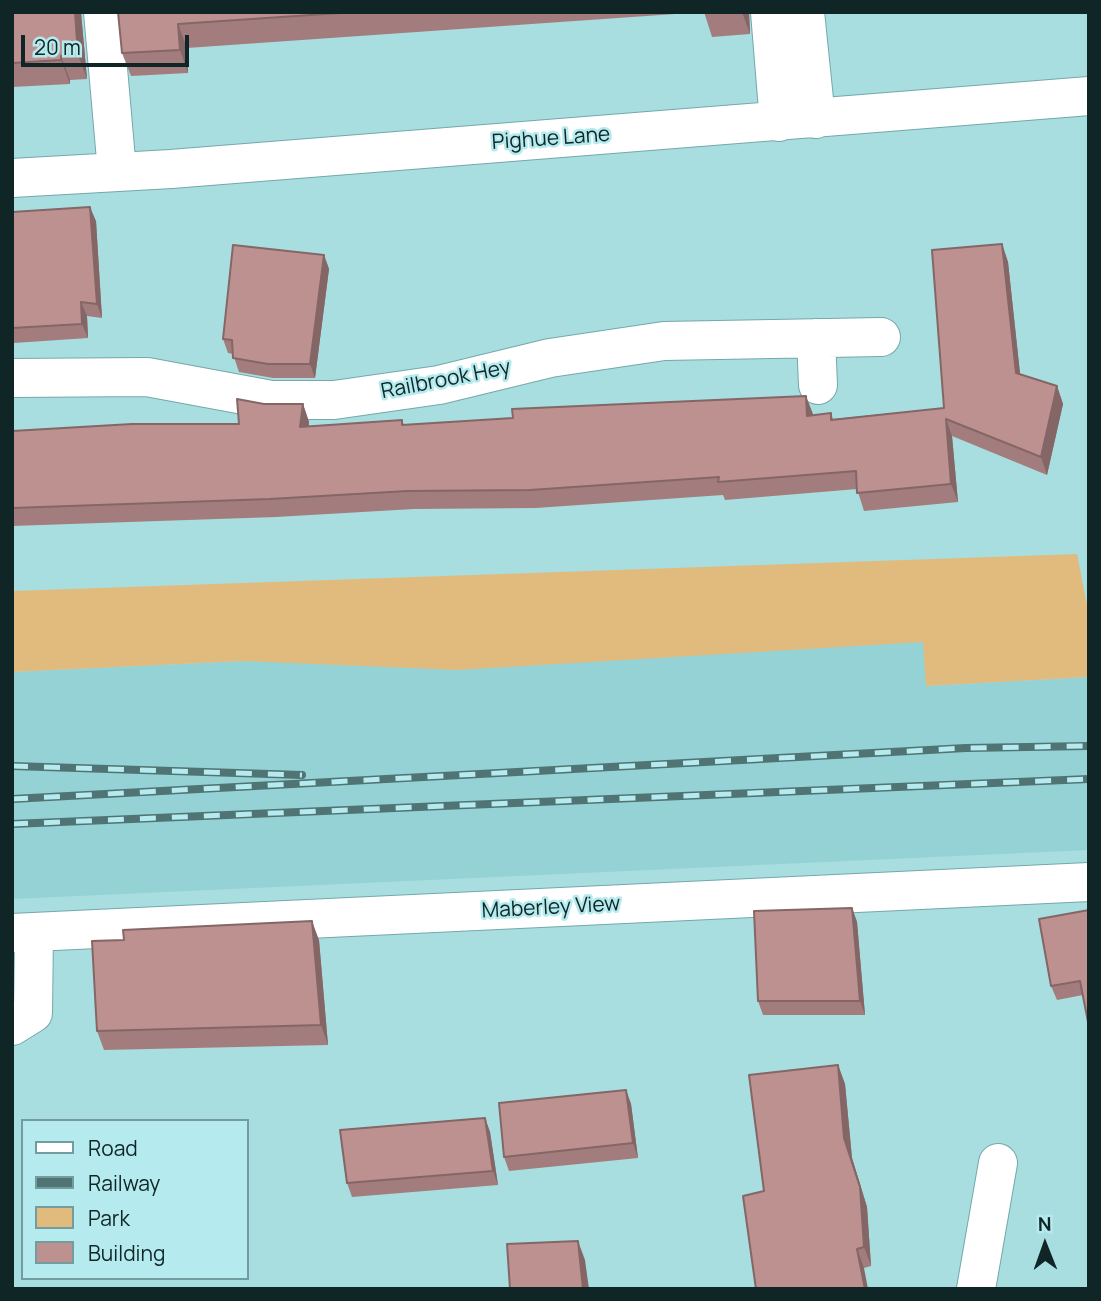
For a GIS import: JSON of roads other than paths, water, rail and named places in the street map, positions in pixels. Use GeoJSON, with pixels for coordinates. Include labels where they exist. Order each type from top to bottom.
{"type":"FeatureCollection","features":[{"type":"Feature","properties":{"kind":"street"},"geometry":{"type":"LineString","coordinates":[[103,12],[117,171]]}},
{"type":"Feature","properties":{"kind":"street"},"geometry":{"type":"LineString","coordinates":[[769,12],[797,120]]}},
{"type":"Feature","properties":{"kind":"street"},"geometry":{"type":"LineString","coordinates":[[797,120],[805,12]]}},
{"type":"Feature","properties":{"kind":"street","name":"Pighue Lane"},"geometry":{"type":"LineString","coordinates":[[12,178],[1089,96]]}},
{"type":"Feature","properties":{"kind":"street","name":"Railbrook Hey"},"geometry":{"type":"LineString","coordinates":[[12,378],[147,377],[271,400],[334,400],[439,385],[550,358],[664,341],[881,337]]}},
{"type":"Feature","properties":{"kind":"street"},"geometry":{"type":"LineString","coordinates":[[816,338],[818,385]]}},
{"type":"Feature","properties":{"kind":"street","name":"Maberley View"},"geometry":{"type":"LineString","coordinates":[[23,933],[1089,882]]}},
{"type":"Feature","properties":{"kind":"street"},"geometry":{"type":"LineString","coordinates":[[12,1026],[33,1013],[23,933]]}},
{"type":"Feature","properties":{"kind":"street"},"geometry":{"type":"LineString","coordinates":[[976,1289],[998,1164]]}},
{"type":"Feature","properties":{"kind":"railway"},"geometry":{"type":"LineString","coordinates":[[12,799],[966,748],[1089,746]]}},
{"type":"Feature","properties":{"kind":"railway"},"geometry":{"type":"LineString","coordinates":[[12,766],[302,775]]}},
{"type":"Feature","properties":{"kind":"railway"},"geometry":{"type":"LineString","coordinates":[[12,824],[1089,779]]}}]}
